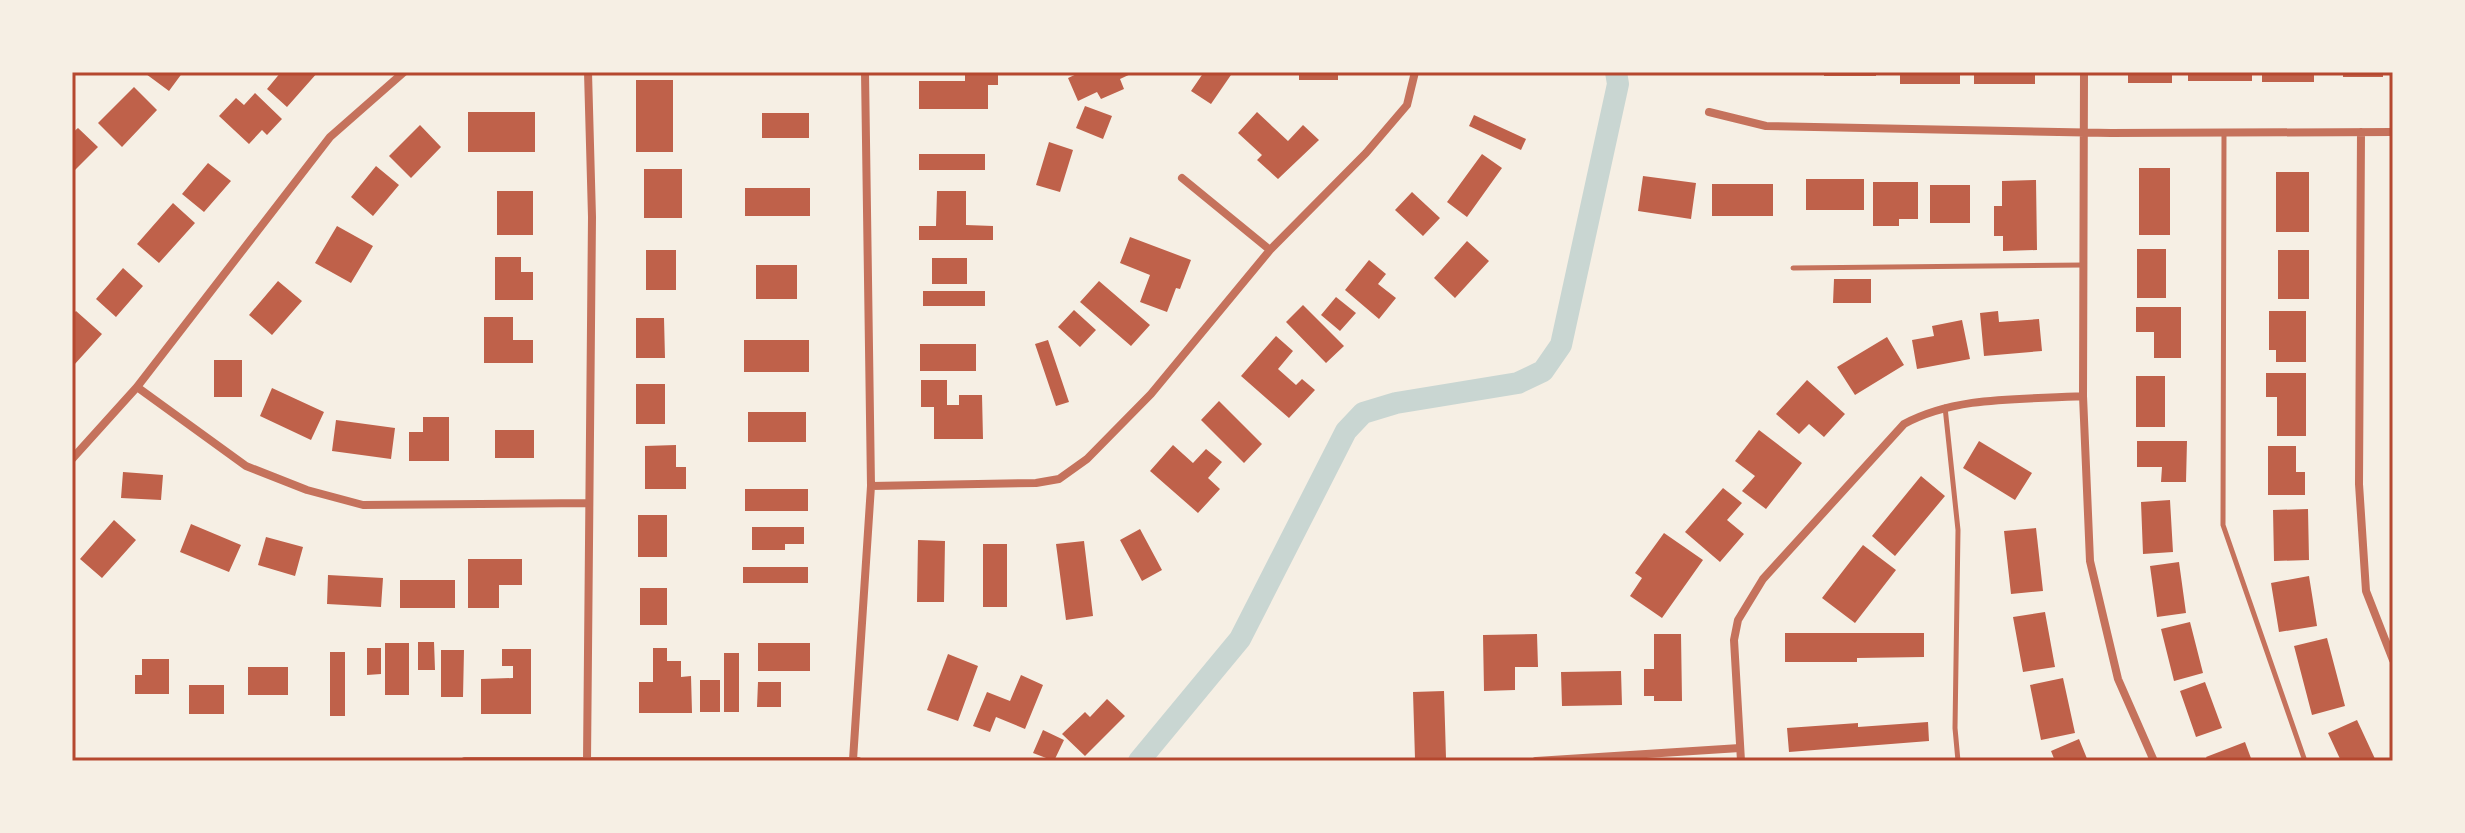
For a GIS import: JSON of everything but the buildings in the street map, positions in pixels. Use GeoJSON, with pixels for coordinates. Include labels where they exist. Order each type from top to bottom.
{"type":"FeatureCollection","features":[{"type":"Feature","properties":{"kind":"street"},"geometry":{"type":"LineString","coordinates":[[72,459],[137,387],[330,137],[404,72]]}},
{"type":"Feature","properties":{"kind":"street"},"geometry":{"type":"LineString","coordinates":[[587,760],[592,217],[588,72]]}},
{"type":"Feature","properties":{"kind":"street"},"geometry":{"type":"LineString","coordinates":[[465,761],[856,761],[871,486],[865,72]]}},
{"type":"Feature","properties":{"kind":"street"},"geometry":{"type":"LineString","coordinates":[[871,486],[1036,483],[1059,479],[1087,459],[1151,394],[1270,250],[1366,153],[1407,105],[1415,72]]}},
{"type":"Feature","properties":{"kind":"street"},"geometry":{"type":"LineString","coordinates":[[2084,72],[2083,396],[2090,561],[2118,679],[2154,761]]}},
{"type":"Feature","properties":{"kind":"street"},"geometry":{"type":"LineString","coordinates":[[1709,112],[1766,126],[2083,132],[2393,132]]}},
{"type":"Feature","properties":{"kind":"street"},"geometry":{"type":"LineString","coordinates":[[2361,132],[2359,484],[2366,591],[2393,660]]}},
{"type":"Feature","properties":{"kind":"street"},"geometry":{"type":"LineString","coordinates":[[1182,178],[1270,250]]}},
{"type":"Feature","properties":{"kind":"street"},"geometry":{"type":"LineString","coordinates":[[137,387],[246,466],[321,494],[363,505],[588,503]]}},
{"type":"Feature","properties":{"kind":"street"},"geometry":{"type":"LineString","coordinates":[[1741,761],[1734,640],[1738,620],[1763,579],[1904,424],[1926,412],[1957,404],[2083,396]]}},
{"type":"Feature","properties":{"kind":"street"},"geometry":{"type":"LineString","coordinates":[[1536,761],[1740,748]]}},
{"type":"Feature","properties":{"kind":"lane"},"geometry":{"type":"LineString","coordinates":[[2224,133],[2223,525],[2305,761]]}},
{"type":"Feature","properties":{"kind":"lane"},"geometry":{"type":"LineString","coordinates":[[1793,268],[2083,265]]}},
{"type":"Feature","properties":{"kind":"lane"},"geometry":{"type":"LineString","coordinates":[[1945,407],[1958,530],[1955,728],[1958,761]]}},
{"type":"Feature","properties":{"kind":"waterway"},"geometry":{"type":"LineString","coordinates":[[1139,761],[1240,639],[1346,431],[1363,413],[1396,403],[1518,383],[1543,371],[1561,345],[1618,84],[1616,72]]}}]}
